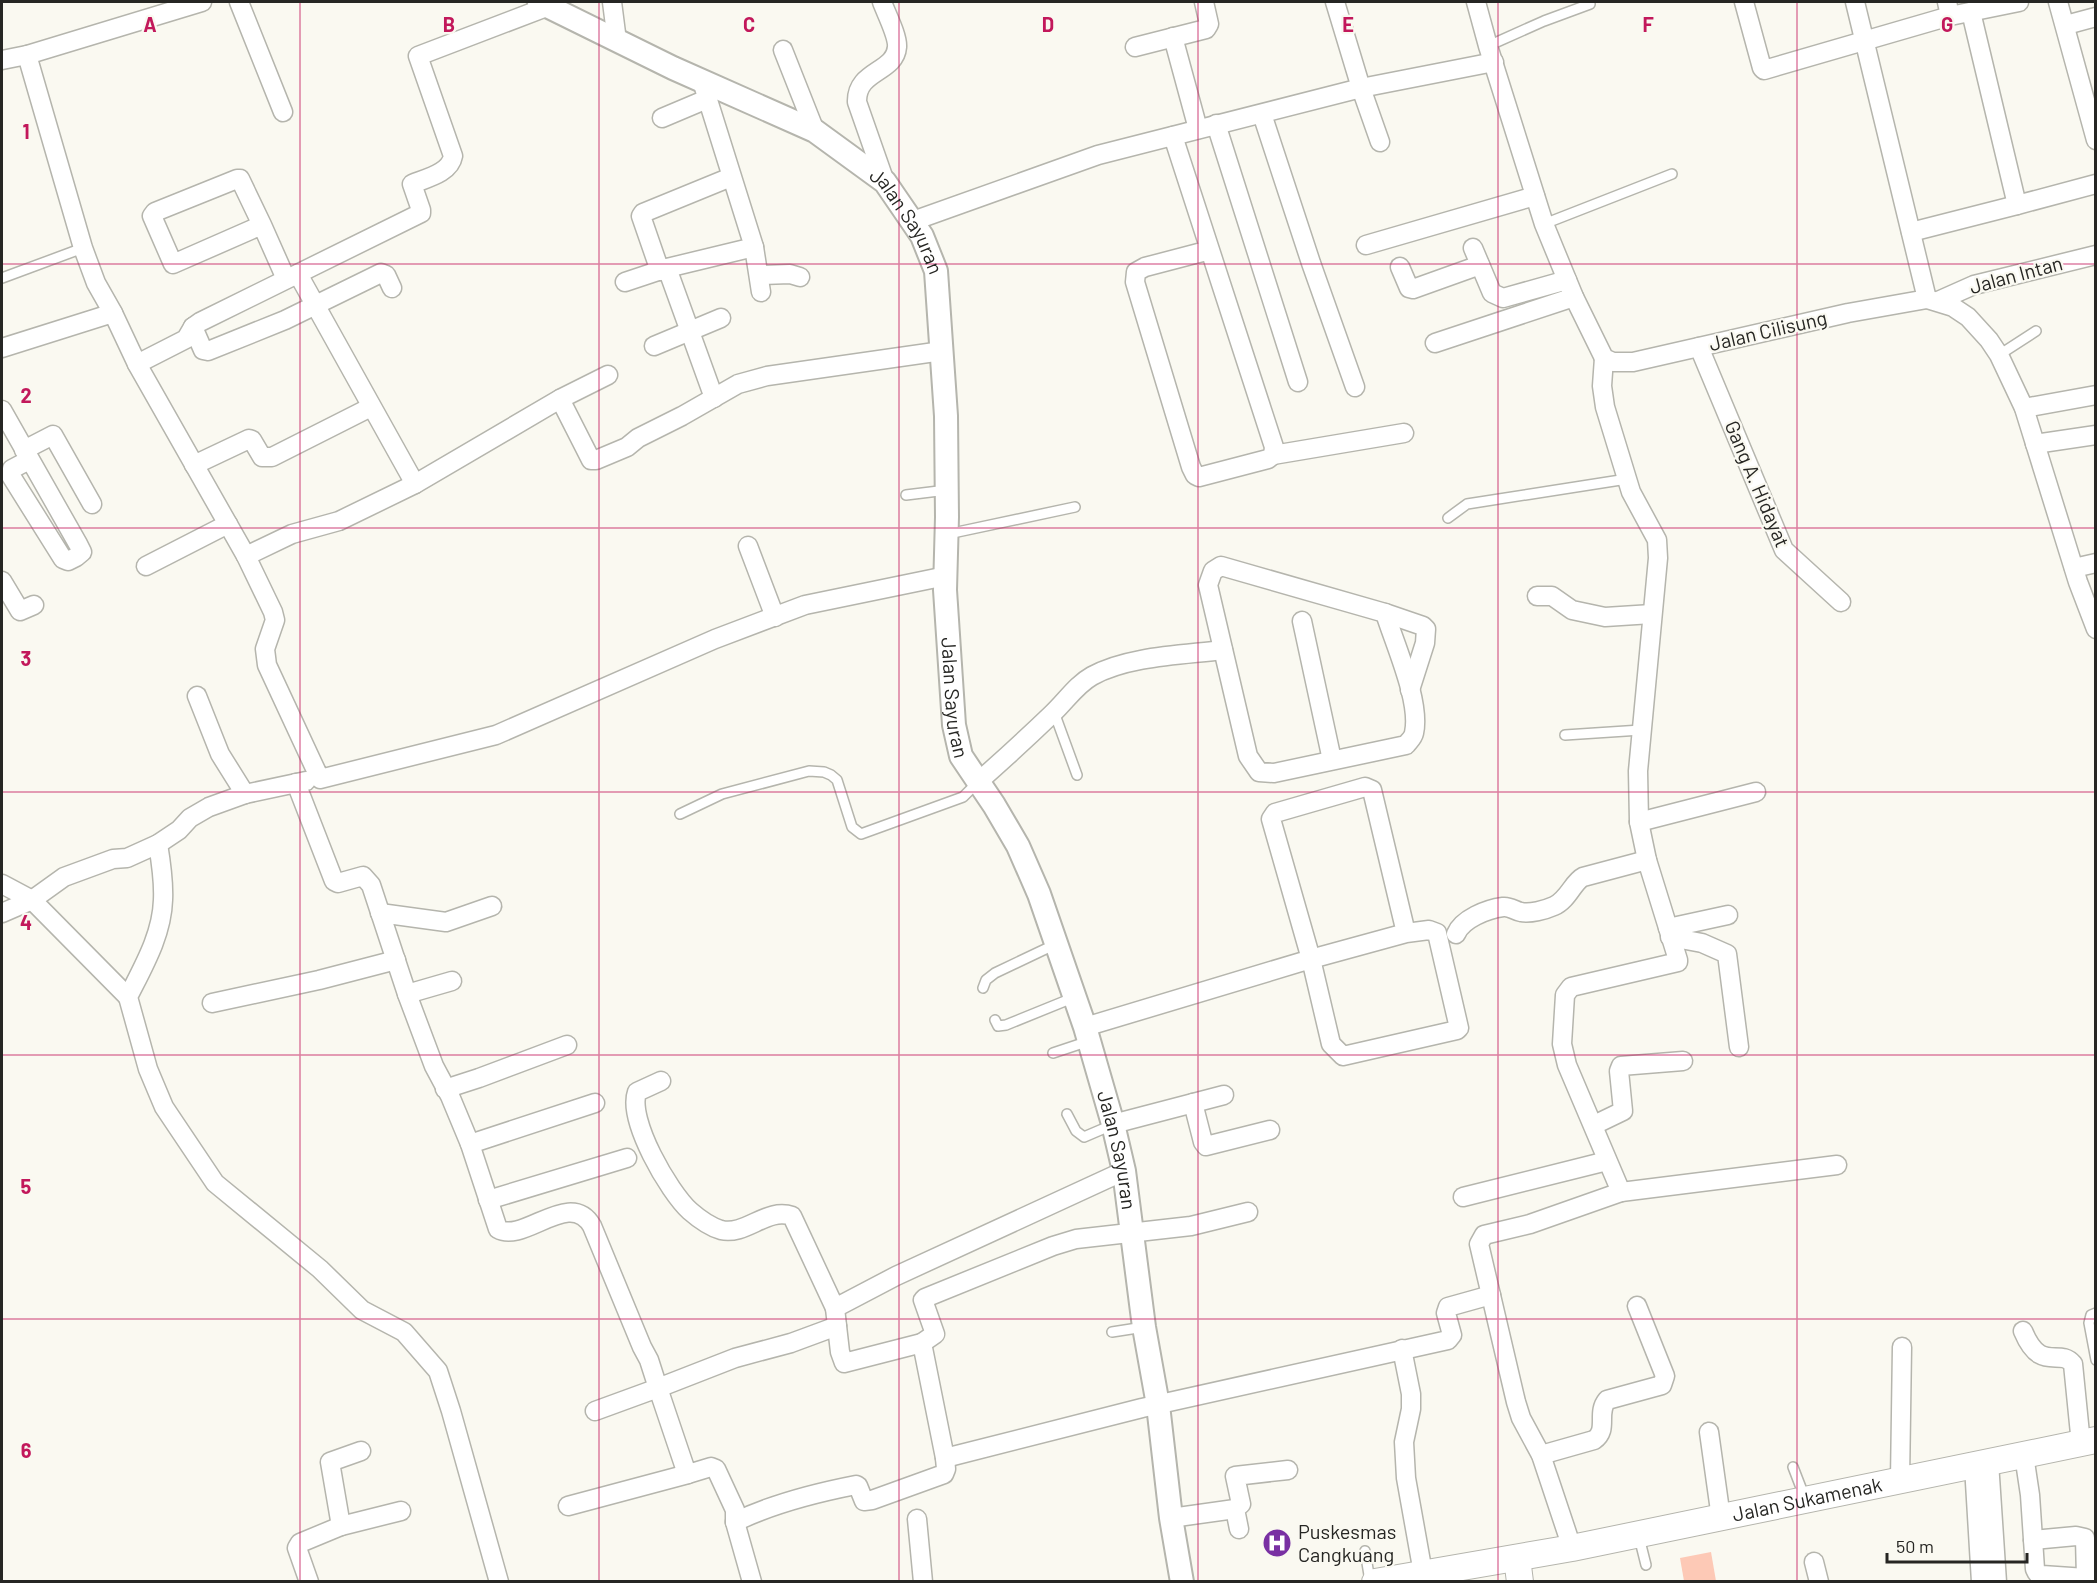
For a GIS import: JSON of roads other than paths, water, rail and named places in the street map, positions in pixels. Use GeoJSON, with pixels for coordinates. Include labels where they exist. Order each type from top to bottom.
{"type":"FeatureCollection","features":[{"type":"Feature","properties":{"kind":"main road","name":"Jalan Sukamenak"},"geometry":{"type":"LineString","coordinates":[[1379,1581],[1423,1573],[1519,1570],[1572,1548],[2088,1442]]}},
{"type":"Feature","properties":{"kind":"street"},"geometry":{"type":"LineString","coordinates":[[2,60],[27,55],[202,2]]}},
{"type":"Feature","properties":{"kind":"street"},"geometry":{"type":"LineString","coordinates":[[239,2],[283,112]]}},
{"type":"Feature","properties":{"kind":"street"},"geometry":{"type":"LineString","coordinates":[[612,2],[617,40]]}},
{"type":"Feature","properties":{"kind":"street"},"geometry":{"type":"LineString","coordinates":[[882,2],[897,45],[894,56],[862,82],[857,92],[857,102],[885,182]]}},
{"type":"Feature","properties":{"kind":"street"},"geometry":{"type":"LineString","coordinates":[[1135,46],[1206,29],[1209,24],[1204,2]]}},
{"type":"Feature","properties":{"kind":"street"},"geometry":{"type":"LineString","coordinates":[[1335,2],[1380,142]]}},
{"type":"Feature","properties":{"kind":"street"},"geometry":{"type":"LineString","coordinates":[[1476,2],[1544,224],[1604,358],[1602,386],[1605,407],[1627,479],[1635,502],[1657,540],[1658,558],[1638,771],[1639,822],[1647,860],[1678,962],[1571,987],[1565,995],[1563,1044],[1567,1065],[1621,1192]]}},
{"type":"Feature","properties":{"kind":"street"},"geometry":{"type":"LineString","coordinates":[[1744,2],[1755,46],[1764,70],[1866,42],[1949,9],[1971,12],[2019,2]]}},
{"type":"Feature","properties":{"kind":"street"},"geometry":{"type":"LineString","coordinates":[[1855,2],[1911,231],[1933,300],[1953,307],[1968,317],[1999,355],[2024,408],[2074,568],[2096,629]]}},
{"type":"Feature","properties":{"kind":"street"},"geometry":{"type":"LineString","coordinates":[[2058,2],[2096,140]]}},
{"type":"Feature","properties":{"kind":"street"},"geometry":{"type":"LineString","coordinates":[[137,364],[186,339],[193,327],[200,322],[421,213],[412,184],[448,168],[453,156],[417,58],[419,54],[544,4]]}},
{"type":"Feature","properties":{"kind":"street","name":"Jalan Sayuran"},"geometry":{"type":"LineString","coordinates":[[544,4],[617,40],[705,90],[815,131],[885,182],[914,221],[922,236],[936,271],[942,351],[946,416],[946,576],[954,725],[961,756],[1018,846],[1039,894],[1087,1034],[1113,1124],[1124,1171],[1144,1327],[1158,1405],[1171,1518],[1182,1581]]}},
{"type":"Feature","properties":{"kind":"street"},"geometry":{"type":"LineString","coordinates":[[1971,12],[2017,205]]}},
{"type":"Feature","properties":{"kind":"street"},"geometry":{"type":"LineString","coordinates":[[2066,25],[2096,17]]}},
{"type":"Feature","properties":{"kind":"street"},"geometry":{"type":"LineString","coordinates":[[1173,37],[1198,129]]}},
{"type":"Feature","properties":{"kind":"street"},"geometry":{"type":"LineString","coordinates":[[783,50],[815,131]]}},
{"type":"Feature","properties":{"kind":"street"},"geometry":{"type":"LineString","coordinates":[[914,221],[1098,155],[1491,54]]}},
{"type":"Feature","properties":{"kind":"street"},"geometry":{"type":"LineString","coordinates":[[27,55],[82,248],[96,283],[137,364],[246,556],[274,616],[275,620],[265,649],[267,665],[320,779]]}},
{"type":"Feature","properties":{"kind":"street"},"geometry":{"type":"LineString","coordinates":[[662,118],[705,90],[754,247],[760,284],[790,273],[800,277]]}},
{"type":"Feature","properties":{"kind":"street"},"geometry":{"type":"LineString","coordinates":[[1262,114],[1355,387]]}},
{"type":"Feature","properties":{"kind":"street"},"geometry":{"type":"LineString","coordinates":[[1216,124],[1298,382]]}},
{"type":"Feature","properties":{"kind":"street"},"geometry":{"type":"LineString","coordinates":[[1173,136],[1274,447],[1273,455]]}},
{"type":"Feature","properties":{"kind":"street"},"geometry":{"type":"LineString","coordinates":[[714,398],[641,216],[643,213],[731,177]]}},
{"type":"Feature","properties":{"kind":"street"},"geometry":{"type":"LineString","coordinates":[[262,225],[173,264],[152,216],[154,212],[237,179],[240,180],[262,225],[292,277],[315,306],[415,484]]}},
{"type":"Feature","properties":{"kind":"street"},"geometry":{"type":"LineString","coordinates":[[1911,231],[2096,184]]}},
{"type":"Feature","properties":{"kind":"street"},"geometry":{"type":"LineString","coordinates":[[1366,245],[1535,196]]}},
{"type":"Feature","properties":{"kind":"street"},"geometry":{"type":"LineString","coordinates":[[625,282],[664,269],[754,247]]}},
{"type":"Feature","properties":{"kind":"street"},"geometry":{"type":"LineString","coordinates":[[1473,248],[1492,293],[1499,297],[1571,288]]}},
{"type":"Feature","properties":{"kind":"street"},"geometry":{"type":"LineString","coordinates":[[1210,250],[1145,267],[1136,272],[1134,282],[1195,476],[1199,477],[1268,459],[1273,455],[1404,433]]}},
{"type":"Feature","properties":{"kind":"street","name":"Jalan Intan"},"geometry":{"type":"LineString","coordinates":[[1933,300],[1974,285],[2096,255]]}},
{"type":"Feature","properties":{"kind":"street"},"geometry":{"type":"LineString","coordinates":[[1400,267],[1409,288],[1413,289],[1480,266]]}},
{"type":"Feature","properties":{"kind":"street"},"geometry":{"type":"LineString","coordinates":[[193,327],[203,350],[208,351],[315,306],[381,273],[386,275],[392,288]]}},
{"type":"Feature","properties":{"kind":"street"},"geometry":{"type":"LineString","coordinates":[[1435,343],[1571,288]]}},
{"type":"Feature","properties":{"kind":"street","name":"Jalan Cilisung"},"geometry":{"type":"LineString","coordinates":[[1604,358],[1613,362],[1634,362],[1848,313],[1933,300]]}},
{"type":"Feature","properties":{"kind":"street"},"geometry":{"type":"LineString","coordinates":[[2,348],[113,313]]}},
{"type":"Feature","properties":{"kind":"street"},"geometry":{"type":"LineString","coordinates":[[654,346],[721,318]]}},
{"type":"Feature","properties":{"kind":"street","name":"Gang A. Hidayat"},"geometry":{"type":"LineString","coordinates":[[1699,347],[1784,550],[1841,602]]}},
{"type":"Feature","properties":{"kind":"street"},"geometry":{"type":"LineString","coordinates":[[560,399],[591,460],[627,447],[638,438],[738,384],[767,376],[942,351]]}},
{"type":"Feature","properties":{"kind":"street"},"geometry":{"type":"LineString","coordinates":[[246,556],[292,534],[339,521],[415,484],[560,399],[608,375]]}},
{"type":"Feature","properties":{"kind":"street"},"geometry":{"type":"LineString","coordinates":[[2024,408],[2096,395]]}},
{"type":"Feature","properties":{"kind":"street"},"geometry":{"type":"LineString","coordinates":[[194,465],[249,440],[252,440],[262,457],[272,457],[371,407]]}},
{"type":"Feature","properties":{"kind":"street"},"geometry":{"type":"LineString","coordinates":[[2,410],[27,455],[78,544],[82,552],[76,558],[68,561],[63,559],[11,476],[12,469],[27,455],[53,435],[92,504]]}},
{"type":"Feature","properties":{"kind":"street"},"geometry":{"type":"LineString","coordinates":[[2035,444],[2096,435]]}},
{"type":"Feature","properties":{"kind":"street"},"geometry":{"type":"LineString","coordinates":[[146,566],[228,524]]}},
{"type":"Feature","properties":{"kind":"street"},"geometry":{"type":"LineString","coordinates":[[748,546],[775,617]]}},
{"type":"Feature","properties":{"kind":"street"},"geometry":{"type":"LineString","coordinates":[[2074,568],[2096,562]]}},
{"type":"Feature","properties":{"kind":"street"},"geometry":{"type":"LineString","coordinates":[[1385,613],[1410,690],[1415,714],[1414,736],[1406,745],[1274,773],[1259,772],[1248,756],[1208,585],[1213,571],[1221,566],[1385,613],[1423,626],[1426,629],[1425,643],[1410,690]]}},
{"type":"Feature","properties":{"kind":"street"},"geometry":{"type":"LineString","coordinates":[[2,913],[32,900],[64,877],[113,859],[127,858],[158,844],[179,830],[190,818],[209,807],[245,794],[320,779],[496,735],[694,648],[805,605],[946,576]]}},
{"type":"Feature","properties":{"kind":"street"},"geometry":{"type":"LineString","coordinates":[[2,581],[20,611],[34,605]]}},
{"type":"Feature","properties":{"kind":"street"},"geometry":{"type":"LineString","coordinates":[[1537,596],[1552,596],[1572,610],[1605,617],[1652,614]]}},
{"type":"Feature","properties":{"kind":"street"},"geometry":{"type":"LineString","coordinates":[[1302,621],[1332,760]]}},
{"type":"Feature","properties":{"kind":"street"},"geometry":{"type":"LineString","coordinates":[[978,782],[1090,677],[1110,668],[1139,661],[1223,650]]}},
{"type":"Feature","properties":{"kind":"street"},"geometry":{"type":"LineString","coordinates":[[197,696],[220,753],[245,794]]}},
{"type":"Feature","properties":{"kind":"street"},"geometry":{"type":"LineString","coordinates":[[296,783],[334,881],[338,883],[363,876],[367,880],[434,1066],[470,1144],[498,1229],[509,1232],[569,1212],[584,1216],[589,1220],[649,1360],[684,1468],[688,1474]]}},
{"type":"Feature","properties":{"kind":"street"},"geometry":{"type":"LineString","coordinates":[[1087,1034],[1311,958],[1406,933],[1429,930],[1437,933],[1459,1028],[1455,1032],[1342,1056],[1331,1044],[1311,958],[1271,819],[1272,815],[1365,787],[1372,790],[1406,933]]}},
{"type":"Feature","properties":{"kind":"street"},"geometry":{"type":"LineString","coordinates":[[1639,822],[1756,792]]}},
{"type":"Feature","properties":{"kind":"street"},"geometry":{"type":"LineString","coordinates":[[128,998],[152,949],[164,903],[158,844]]}},
{"type":"Feature","properties":{"kind":"street"},"geometry":{"type":"LineString","coordinates":[[1456,934],[1458,927],[1472,918],[1503,907],[1530,912],[1555,906],[1572,891],[1578,879],[1647,860]]}},
{"type":"Feature","properties":{"kind":"street"},"geometry":{"type":"LineString","coordinates":[[2,884],[32,900],[128,998],[148,1069],[164,1107],[215,1183],[320,1269],[362,1310],[404,1332],[438,1371],[499,1581]]}},
{"type":"Feature","properties":{"kind":"street"},"geometry":{"type":"LineString","coordinates":[[380,913],[446,922],[492,906]]}},
{"type":"Feature","properties":{"kind":"street"},"geometry":{"type":"LineString","coordinates":[[1669,932],[1728,915]]}},
{"type":"Feature","properties":{"kind":"street"},"geometry":{"type":"LineString","coordinates":[[1669,932],[1727,954],[1739,1047]]}},
{"type":"Feature","properties":{"kind":"street"},"geometry":{"type":"LineString","coordinates":[[212,1003],[396,960]]}},
{"type":"Feature","properties":{"kind":"street"},"geometry":{"type":"LineString","coordinates":[[407,994],[452,981]]}},
{"type":"Feature","properties":{"kind":"street"},"geometry":{"type":"LineString","coordinates":[[445,1089],[567,1045]]}},
{"type":"Feature","properties":{"kind":"street"},"geometry":{"type":"LineString","coordinates":[[1594,1125],[1623,1111],[1619,1071],[1621,1066],[1683,1061]]}},
{"type":"Feature","properties":{"kind":"street"},"geometry":{"type":"LineString","coordinates":[[661,1081],[637,1092],[636,1117],[649,1148],[673,1191],[690,1211],[713,1227],[722,1230],[732,1231],[774,1215],[785,1213],[792,1216],[836,1317],[840,1352],[844,1363],[922,1343],[935,1334],[923,1300],[925,1298],[1053,1246],[1076,1239],[1191,1226],[1248,1212]]}},
{"type":"Feature","properties":{"kind":"street"},"geometry":{"type":"LineString","coordinates":[[1113,1124],[1224,1095]]}},
{"type":"Feature","properties":{"kind":"street"},"geometry":{"type":"LineString","coordinates":[[470,1144],[595,1103]]}},
{"type":"Feature","properties":{"kind":"street"},"geometry":{"type":"LineString","coordinates":[[1193,1103],[1206,1146],[1270,1130]]}},
{"type":"Feature","properties":{"kind":"street"},"geometry":{"type":"LineString","coordinates":[[488,1200],[627,1158]]}},
{"type":"Feature","properties":{"kind":"street"},"geometry":{"type":"LineString","coordinates":[[1463,1197],[1607,1161]]}},
{"type":"Feature","properties":{"kind":"street"},"geometry":{"type":"LineString","coordinates":[[1572,1548],[1541,1455],[1521,1418],[1516,1402],[1479,1244],[1481,1237],[1530,1224],[1621,1192],[1837,1166]]}},
{"type":"Feature","properties":{"kind":"street"},"geometry":{"type":"LineString","coordinates":[[595,1411],[735,1358],[790,1343],[836,1317],[896,1276],[1124,1171]]}},
{"type":"Feature","properties":{"kind":"street"},"geometry":{"type":"LineString","coordinates":[[945,1458],[1158,1405],[1448,1340],[1452,1335],[1446,1313],[1448,1307],[1491,1295]]}},
{"type":"Feature","properties":{"kind":"street"},"geometry":{"type":"LineString","coordinates":[[1541,1455],[1594,1440],[1599,1437],[1602,1430],[1601,1410],[1607,1400],[1662,1385],[1665,1382],[1665,1376],[1637,1306]]}},
{"type":"Feature","properties":{"kind":"street"},"geometry":{"type":"LineString","coordinates":[[2023,1331],[2030,1348],[2037,1354],[2046,1358],[2067,1359],[2073,1364],[2088,1442]]}},
{"type":"Feature","properties":{"kind":"street"},"geometry":{"type":"LineString","coordinates":[[735,1522],[756,1511],[833,1489],[856,1485],[864,1501],[872,1500],[944,1474],[945,1458],[922,1343]]}},
{"type":"Feature","properties":{"kind":"street"},"geometry":{"type":"LineString","coordinates":[[1900,1480],[1902,1347]]}},
{"type":"Feature","properties":{"kind":"street"},"geometry":{"type":"LineString","coordinates":[[1402,1349],[1411,1394],[1411,1409],[1404,1442],[1406,1478],[1423,1573]]}},
{"type":"Feature","properties":{"kind":"street"},"geometry":{"type":"LineString","coordinates":[[1709,1432],[1721,1518]]}},
{"type":"Feature","properties":{"kind":"street"},"geometry":{"type":"LineString","coordinates":[[341,1526],[330,1462],[361,1451]]}},
{"type":"Feature","properties":{"kind":"street"},"geometry":{"type":"LineString","coordinates":[[2024,1455],[2030,1495],[2033,1540],[2035,1569],[2037,1573],[2086,1580],[2085,1539],[2076,1536],[2033,1540]]}},
{"type":"Feature","properties":{"kind":"street"},"geometry":{"type":"LineString","coordinates":[[1981,1581],[1982,1464]]}},
{"type":"Feature","properties":{"kind":"street"},"geometry":{"type":"LineString","coordinates":[[1982,1464],[1998,1581]]}},
{"type":"Feature","properties":{"kind":"street"},"geometry":{"type":"LineString","coordinates":[[568,1506],[711,1467],[716,1469],[735,1510],[735,1522],[752,1581]]}},
{"type":"Feature","properties":{"kind":"street"},"geometry":{"type":"LineString","coordinates":[[1171,1518],[1235,1509],[1241,1504],[1235,1476],[1288,1470]]}},
{"type":"Feature","properties":{"kind":"street"},"geometry":{"type":"LineString","coordinates":[[1235,1509],[1239,1529]]}},
{"type":"Feature","properties":{"kind":"street"},"geometry":{"type":"LineString","coordinates":[[309,1581],[297,1548],[300,1543],[341,1526],[401,1511]]}},
{"type":"Feature","properties":{"kind":"street"},"geometry":{"type":"LineString","coordinates":[[917,1519],[923,1581]]}},
{"type":"Feature","properties":{"kind":"street"},"geometry":{"type":"LineString","coordinates":[[1814,1562],[1819,1581]]}},
{"type":"Feature","properties":{"kind":"lane"},"geometry":{"type":"LineString","coordinates":[[1491,54],[1544,21],[1590,4]]}},
{"type":"Feature","properties":{"kind":"lane"},"geometry":{"type":"LineString","coordinates":[[1544,224],[1672,174]]}},
{"type":"Feature","properties":{"kind":"lane"},"geometry":{"type":"LineString","coordinates":[[2,278],[82,248]]}},
{"type":"Feature","properties":{"kind":"lane"},"geometry":{"type":"LineString","coordinates":[[1999,355],[2036,331]]}},
{"type":"Feature","properties":{"kind":"lane"},"geometry":{"type":"LineString","coordinates":[[1448,518],[1467,504],[1627,479]]}},
{"type":"Feature","properties":{"kind":"lane"},"geometry":{"type":"LineString","coordinates":[[906,495],[947,490]]}},
{"type":"Feature","properties":{"kind":"lane"},"geometry":{"type":"LineString","coordinates":[[947,534],[1075,507]]}},
{"type":"Feature","properties":{"kind":"lane"},"geometry":{"type":"LineString","coordinates":[[1054,712],[1077,775]]}},
{"type":"Feature","properties":{"kind":"lane"},"geometry":{"type":"LineString","coordinates":[[1565,735],[1641,730]]}},
{"type":"Feature","properties":{"kind":"lane"},"geometry":{"type":"LineString","coordinates":[[680,814],[722,795],[809,771],[824,772],[837,780],[852,827],[861,834],[963,797],[978,782]]}},
{"type":"Feature","properties":{"kind":"lane"},"geometry":{"type":"LineString","coordinates":[[984,988],[986,980],[995,973],[1057,944]]}},
{"type":"Feature","properties":{"kind":"lane"},"geometry":{"type":"LineString","coordinates":[[995,1020],[998,1026],[1006,1025],[1075,997]]}},
{"type":"Feature","properties":{"kind":"lane"},"geometry":{"type":"LineString","coordinates":[[1053,1053],[1087,1034]]}},
{"type":"Feature","properties":{"kind":"lane"},"geometry":{"type":"LineString","coordinates":[[1067,1114],[1076,1131],[1084,1137],[1113,1124]]}},
{"type":"Feature","properties":{"kind":"lane"},"geometry":{"type":"LineString","coordinates":[[2096,1313],[2091,1315],[2089,1323],[2096,1360]]}},
{"type":"Feature","properties":{"kind":"lane"},"geometry":{"type":"LineString","coordinates":[[1112,1332],[1144,1327]]}},
{"type":"Feature","properties":{"kind":"lane"},"geometry":{"type":"LineString","coordinates":[[1793,1467],[1806,1501]]}},
{"type":"Feature","properties":{"kind":"lane"},"geometry":{"type":"LineString","coordinates":[[1638,1534],[1646,1565]]}},
{"type":"Feature","properties":{"kind":"lane"},"geometry":{"type":"LineString","coordinates":[[1365,1551],[1379,1581]]}},
{"type":"Feature","properties":{"kind":"place","name":"Puskesmas Cangkuang"},"geometry":{"type":"Point","coordinates":[1277,1543]}}]}
